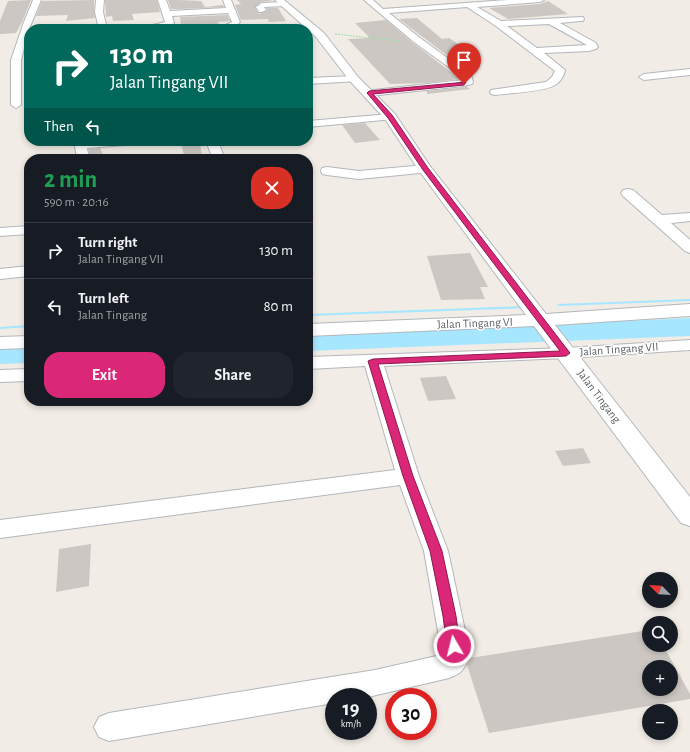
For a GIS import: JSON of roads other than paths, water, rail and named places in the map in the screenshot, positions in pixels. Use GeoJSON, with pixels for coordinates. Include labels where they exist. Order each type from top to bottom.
{"type":"FeatureCollection","features":[{"type":"Feature","properties":{"kind":"main road","name":"Jalan Tingang"},"geometry":{"type":"LineString","coordinates":[[280,2],[307,24]]}},
{"type":"Feature","properties":{"kind":"main road","name":"Jalan Tingang"},"geometry":{"type":"LineString","coordinates":[[313,29],[320,35],[354,79],[369,93],[390,117],[425,169],[690,516]]}},
{"type":"Feature","properties":{"kind":"main road","name":"Jalan Tingang VI"},"geometry":{"type":"LineString","coordinates":[[313,330],[552,335],[690,310]]}},
{"type":"Feature","properties":{"kind":"main road"},"geometry":{"type":"LineString","coordinates":[[0,343],[24,342]]}},
{"type":"Feature","properties":{"kind":"street"},"geometry":{"type":"LineString","coordinates":[[27,24],[37,0]]}},
{"type":"Feature","properties":{"kind":"street"},"geometry":{"type":"LineString","coordinates":[[100,0],[99,12],[102,24]]}},
{"type":"Feature","properties":{"kind":"street"},"geometry":{"type":"LineString","coordinates":[[162,0],[170,23],[168,24]]}},
{"type":"Feature","properties":{"kind":"street"},"geometry":{"type":"LineString","coordinates":[[227,0],[236,22],[234,24]]}},
{"type":"Feature","properties":{"kind":"street"},"geometry":{"type":"LineString","coordinates":[[368,0],[417,40],[466,76],[468,82],[369,93]]}},
{"type":"Feature","properties":{"kind":"street"},"geometry":{"type":"LineString","coordinates":[[382,11],[540,0]]}},
{"type":"Feature","properties":{"kind":"street"},"geometry":{"type":"LineString","coordinates":[[262,10],[260,6],[262,5],[280,2]]}},
{"type":"Feature","properties":{"kind":"street"},"geometry":{"type":"LineString","coordinates":[[470,5],[499,24],[534,52],[557,66],[560,70],[560,74],[553,83],[540,87],[495,92]]}},
{"type":"Feature","properties":{"kind":"street"},"geometry":{"type":"LineString","coordinates":[[167,14],[232,10]]}},
{"type":"Feature","properties":{"kind":"street"},"geometry":{"type":"LineString","coordinates":[[499,24],[580,19]]}},
{"type":"Feature","properties":{"kind":"street"},"geometry":{"type":"LineString","coordinates":[[534,52],[590,48],[593,46],[592,43],[550,21]]}},
{"type":"Feature","properties":{"kind":"street"},"geometry":{"type":"LineString","coordinates":[[16,105],[16,60],[24,35]]}},
{"type":"Feature","properties":{"kind":"street"},"geometry":{"type":"LineString","coordinates":[[644,77],[690,72]]}},
{"type":"Feature","properties":{"kind":"street"},"geometry":{"type":"LineString","coordinates":[[313,81],[354,79]]}},
{"type":"Feature","properties":{"kind":"street"},"geometry":{"type":"LineString","coordinates":[[313,124],[390,117]]}},
{"type":"Feature","properties":{"kind":"street"},"geometry":{"type":"LineString","coordinates":[[327,171],[359,175],[425,169]]}},
{"type":"Feature","properties":{"kind":"street"},"geometry":{"type":"LineString","coordinates":[[628,193],[690,248]]}},
{"type":"Feature","properties":{"kind":"street"},"geometry":{"type":"LineString","coordinates":[[658,220],[690,217]]}},
{"type":"Feature","properties":{"kind":"street"},"geometry":{"type":"LineString","coordinates":[[0,232],[24,230]]}},
{"type":"Feature","properties":{"kind":"street"},"geometry":{"type":"LineString","coordinates":[[0,274],[24,272]]}},
{"type":"Feature","properties":{"kind":"street","name":"Jalan Tingang VII"},"geometry":{"type":"LineString","coordinates":[[313,363],[373,361],[552,335],[690,345]]}},
{"type":"Feature","properties":{"kind":"street"},"geometry":{"type":"LineString","coordinates":[[109,727],[375,683],[449,666],[454,660],[456,654],[436,551],[408,476],[373,361]]}},
{"type":"Feature","properties":{"kind":"street"},"geometry":{"type":"LineString","coordinates":[[0,376],[24,375]]}},
{"type":"Feature","properties":{"kind":"street"},"geometry":{"type":"LineString","coordinates":[[0,529],[408,476]]}},
{"type":"Feature","properties":{"kind":"water"},"geometry":{"type":"Polygon","coordinates":[[[690,318],[690,336],[313,351],[313,335],[690,318]]]}},
{"type":"Feature","properties":{"kind":"water"},"geometry":{"type":"Polygon","coordinates":[[[24,348],[24,363],[0,364],[0,349],[24,348]]]}},
{"type":"Feature","properties":{"kind":"waterway"},"geometry":{"type":"LineString","coordinates":[[559,305],[690,300]]}},
{"type":"Feature","properties":{"kind":"waterway"},"geometry":{"type":"LineString","coordinates":[[313,315],[527,307]]}},
{"type":"Feature","properties":{"kind":"waterway"},"geometry":{"type":"LineString","coordinates":[[0,328],[24,326]]}}]}
